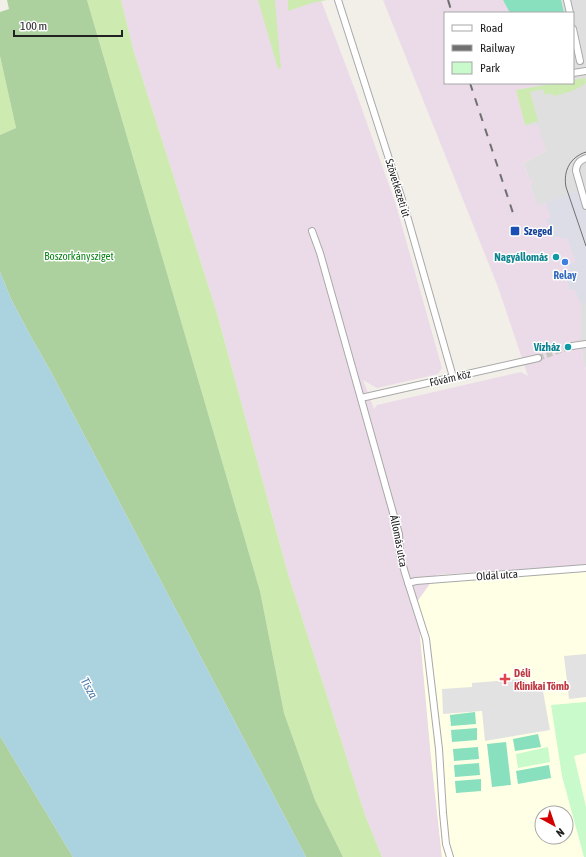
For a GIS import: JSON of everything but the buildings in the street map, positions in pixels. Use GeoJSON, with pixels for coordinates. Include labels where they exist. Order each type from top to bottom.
{"type":"FeatureCollection","features":[{"type":"Feature","properties":{"kind":"street","name":"Szövetkezeti út"},"geometry":{"type":"LineString","coordinates":[[338,0],[406,212],[453,377]]}},
{"type":"Feature","properties":{"kind":"street"},"geometry":{"type":"LineString","coordinates":[[567,0],[570,12]]}},
{"type":"Feature","properties":{"kind":"street"},"geometry":{"type":"LineString","coordinates":[[574,34],[580,61]]}},
{"type":"Feature","properties":{"kind":"street"},"geometry":{"type":"LineString","coordinates":[[574,73],[586,71]]}},
{"type":"Feature","properties":{"kind":"street"},"geometry":{"type":"LineString","coordinates":[[586,158],[583,159],[576,168],[586,206]]}},
{"type":"Feature","properties":{"kind":"street","name":"Állomás utca"},"geometry":{"type":"LineString","coordinates":[[312,231],[320,253],[362,398],[399,534],[400,554],[426,639],[439,749],[446,844],[450,857]]}},
{"type":"Feature","properties":{"kind":"street"},"geometry":{"type":"LineString","coordinates":[[572,346],[586,344]]}},
{"type":"Feature","properties":{"kind":"street","name":"Fővám köz"},"geometry":{"type":"LineString","coordinates":[[362,398],[538,358]]}},
{"type":"Feature","properties":{"kind":"street","name":"Oldal utca"},"geometry":{"type":"LineString","coordinates":[[408,583],[416,581],[586,568]]}},
{"type":"Feature","properties":{"kind":"shaded area"},"geometry":{"type":"Polygon","coordinates":[[[121,0],[321,0],[396,205],[442,368],[438,374],[377,388],[363,380],[374,409],[377,405],[521,372],[528,376],[498,287],[383,0],[503,0],[509,12],[444,12],[444,84],[539,85],[516,90],[525,126],[538,125],[546,151],[524,163],[528,177],[530,177],[532,183],[530,184],[537,205],[546,203],[551,218],[547,219],[553,238],[560,235],[567,237],[576,263],[568,265],[570,269],[563,272],[570,291],[575,289],[581,306],[581,339],[583,360],[586,370],[586,565],[417,602],[442,857],[382,857],[365,815],[288,574],[216,310],[134,52],[121,0]]]}},
{"type":"Feature","properties":{"kind":"shaded area"},"geometry":{"type":"Polygon","coordinates":[[[503,0],[586,0],[586,370],[583,360],[581,339],[581,306],[553,238],[546,203],[537,206],[530,184],[532,183],[528,177],[524,163],[546,151],[525,126],[516,90],[538,84],[574,84],[574,12],[509,12],[503,0]]]}},
{"type":"Feature","properties":{"kind":"shaded area"},"geometry":{"type":"Polygon","coordinates":[[[578,190],[586,215],[586,303],[581,306],[575,289],[570,291],[563,271],[570,269],[568,265],[576,262],[567,237],[561,239],[559,236],[553,238],[546,219],[551,218],[546,203],[578,190]]]}},
{"type":"Feature","properties":{"kind":"shaded area","name":"Déli Klinikai Tömb"},"geometry":{"type":"Polygon","coordinates":[[[586,565],[586,857],[442,857],[417,602],[436,575],[586,565]]]}},
{"type":"Feature","properties":{"kind":"shaded area"},"geometry":{"type":"Polygon","coordinates":[[[586,654],[586,697],[569,699],[564,656],[586,654]]]}},
{"type":"Feature","properties":{"kind":"shaded area"},"geometry":{"type":"Polygon","coordinates":[[[522,679],[543,691],[550,730],[485,741],[482,711],[443,714],[442,689],[472,687],[472,683],[522,679]]]}},
{"type":"Feature","properties":{"kind":"green space","name":"Boszorkánysziget"},"geometry":{"type":"Polygon","coordinates":[[[7,0],[87,0],[260,591],[284,713],[315,800],[343,857],[306,857],[51,372],[11,299],[0,272],[0,135],[16,128],[0,56],[0,12],[9,9],[7,0]]]}},
{"type":"Feature","properties":{"kind":"green space"},"geometry":{"type":"Polygon","coordinates":[[[87,0],[121,0],[134,52],[216,310],[288,574],[365,815],[382,857],[343,857],[315,800],[284,713],[260,591],[87,0]]]}},
{"type":"Feature","properties":{"kind":"green space"},"geometry":{"type":"Polygon","coordinates":[[[258,0],[275,0],[281,68],[278,69],[258,0]]]}},
{"type":"Feature","properties":{"kind":"green space"},"geometry":{"type":"Polygon","coordinates":[[[288,0],[327,0],[288,11],[288,0]]]}},
{"type":"Feature","properties":{"kind":"green space"},"geometry":{"type":"Polygon","coordinates":[[[503,0],[561,0],[564,12],[509,12],[503,0]]]}},
{"type":"Feature","properties":{"kind":"green space"},"geometry":{"type":"Polygon","coordinates":[[[0,56],[16,128],[0,135],[0,56]]]}},
{"type":"Feature","properties":{"kind":"green space"},"geometry":{"type":"Polygon","coordinates":[[[585,78],[586,83],[574,90],[553,96],[552,93],[545,95],[543,89],[530,92],[538,121],[525,125],[516,90],[552,84],[574,84],[574,80],[585,78]]]}},
{"type":"Feature","properties":{"kind":"green space"},"geometry":{"type":"Polygon","coordinates":[[[586,702],[586,753],[574,756],[586,807],[586,857],[584,857],[574,820],[574,805],[570,805],[562,776],[551,705],[586,702]]]}},
{"type":"Feature","properties":{"kind":"green space"},"geometry":{"type":"Polygon","coordinates":[[[475,712],[476,724],[451,726],[450,715],[475,712]]]}},
{"type":"Feature","properties":{"kind":"green space"},"geometry":{"type":"Polygon","coordinates":[[[477,728],[477,740],[452,742],[451,730],[477,728]]]}},
{"type":"Feature","properties":{"kind":"green space"},"geometry":{"type":"Polygon","coordinates":[[[538,734],[541,747],[515,751],[513,739],[538,734]]]}},
{"type":"Feature","properties":{"kind":"green space"},"geometry":{"type":"Polygon","coordinates":[[[0,736],[73,857],[0,857],[0,736]]]}},
{"type":"Feature","properties":{"kind":"green space"},"geometry":{"type":"Polygon","coordinates":[[[506,742],[511,785],[492,787],[487,744],[506,742]]]}},
{"type":"Feature","properties":{"kind":"green space"},"geometry":{"type":"Polygon","coordinates":[[[478,747],[479,759],[454,761],[453,749],[478,747]]]}},
{"type":"Feature","properties":{"kind":"green space"},"geometry":{"type":"Polygon","coordinates":[[[548,747],[550,762],[518,768],[516,754],[548,747]]]}},
{"type":"Feature","properties":{"kind":"green space"},"geometry":{"type":"Polygon","coordinates":[[[479,763],[480,775],[455,777],[454,765],[479,763]]]}},
{"type":"Feature","properties":{"kind":"green space"},"geometry":{"type":"Polygon","coordinates":[[[549,765],[551,778],[518,784],[516,771],[549,765]]]}},
{"type":"Feature","properties":{"kind":"green space"},"geometry":{"type":"Polygon","coordinates":[[[481,779],[481,791],[456,793],[455,781],[481,779]]]}},
{"type":"Feature","properties":{"kind":"water","name":"Tisza"},"geometry":{"type":"Polygon","coordinates":[[[0,272],[11,299],[51,372],[306,857],[73,857],[0,736],[0,272]]]}},
{"type":"Feature","properties":{"kind":"tunnel"},"geometry":{"type":"LineString","coordinates":[[538,358],[572,346]]}},
{"type":"Feature","properties":{"kind":"tram line"},"geometry":{"type":"LineString","coordinates":[[586,152],[576,157],[569,165],[565,181],[586,246]]}},
{"type":"Feature","properties":{"kind":"railway"},"geometry":{"type":"LineString","coordinates":[[448,0],[452,12]]}},
{"type":"Feature","properties":{"kind":"railway"},"geometry":{"type":"LineString","coordinates":[[470,84],[513,213]]}},
{"type":"Feature","properties":{"kind":"place","name":"Szeged"},"geometry":{"type":"Point","coordinates":[515,231]}},
{"type":"Feature","properties":{"kind":"place","name":"Nagyállomás"},"geometry":{"type":"Point","coordinates":[556,257]}},
{"type":"Feature","properties":{"kind":"place","name":"Relay"},"geometry":{"type":"Point","coordinates":[565,262]}},
{"type":"Feature","properties":{"kind":"place","name":"Vízház"},"geometry":{"type":"Point","coordinates":[568,347]}},
{"type":"Feature","properties":{"kind":"place","name":"Déli Klinikai Tömb"},"geometry":{"type":"Point","coordinates":[505,679]}}]}
